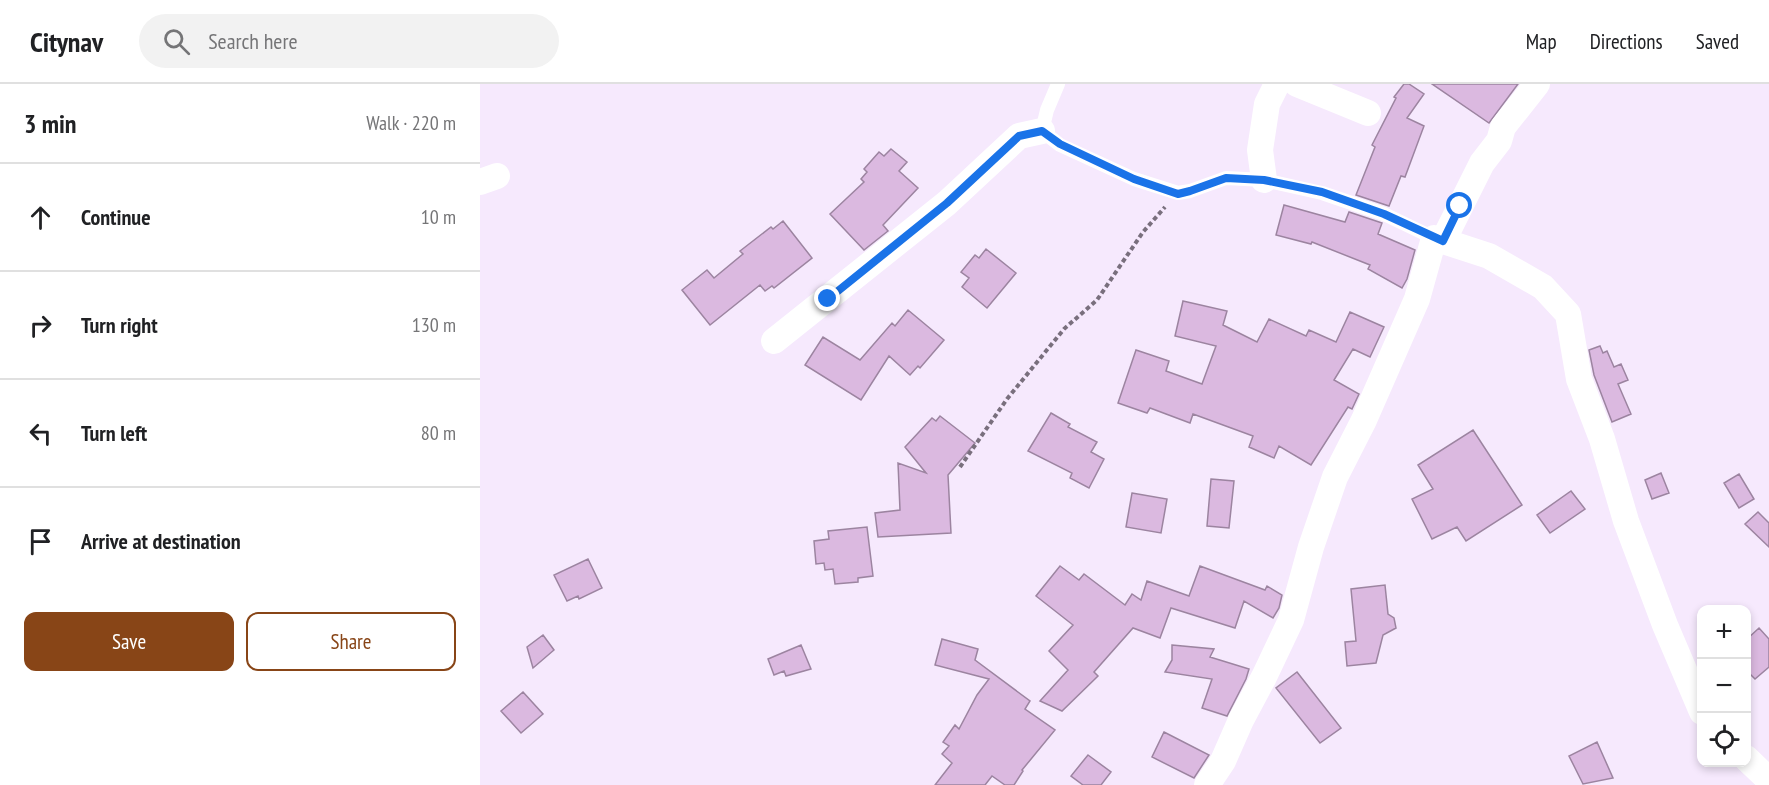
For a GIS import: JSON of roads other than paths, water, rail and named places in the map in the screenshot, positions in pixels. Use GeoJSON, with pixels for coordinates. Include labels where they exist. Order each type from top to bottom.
{"type":"FeatureCollection","features":[{"type":"Feature","properties":{"kind":"street"},"geometry":{"type":"LineString","coordinates":[[1264,180],[1260,150],[1267,104],[1277,84]]}},
{"type":"Feature","properties":{"kind":"street"},"geometry":{"type":"LineString","coordinates":[[1297,84],[1368,112]]}},
{"type":"Feature","properties":{"kind":"street"},"geometry":{"type":"LineString","coordinates":[[1207,785],[1223,761],[1291,620],[1311,547],[1335,477],[1364,420],[1417,299],[1439,239],[1482,164],[1499,141],[1503,127],[1537,84]]}},
{"type":"Feature","properties":{"kind":"street"},"geometry":{"type":"LineString","coordinates":[[774,341],[947,203],[1019,136],[1042,131]]}},
{"type":"Feature","properties":{"kind":"street"},"geometry":{"type":"LineString","coordinates":[[1439,239],[1489,256],[1543,287],[1568,314],[1579,379],[1602,439],[1626,520],[1697,702]]}},
{"type":"Feature","properties":{"kind":"street"},"geometry":{"type":"LineString","coordinates":[[1751,763],[1769,780]]}},
{"type":"Feature","properties":{"kind":"lane"},"geometry":{"type":"LineString","coordinates":[[1058,84],[1047,110],[1042,131],[1060,144],[1123,174],[1178,194],[1226,178],[1264,180],[1322,192],[1384,214],[1439,239]]}}]}
